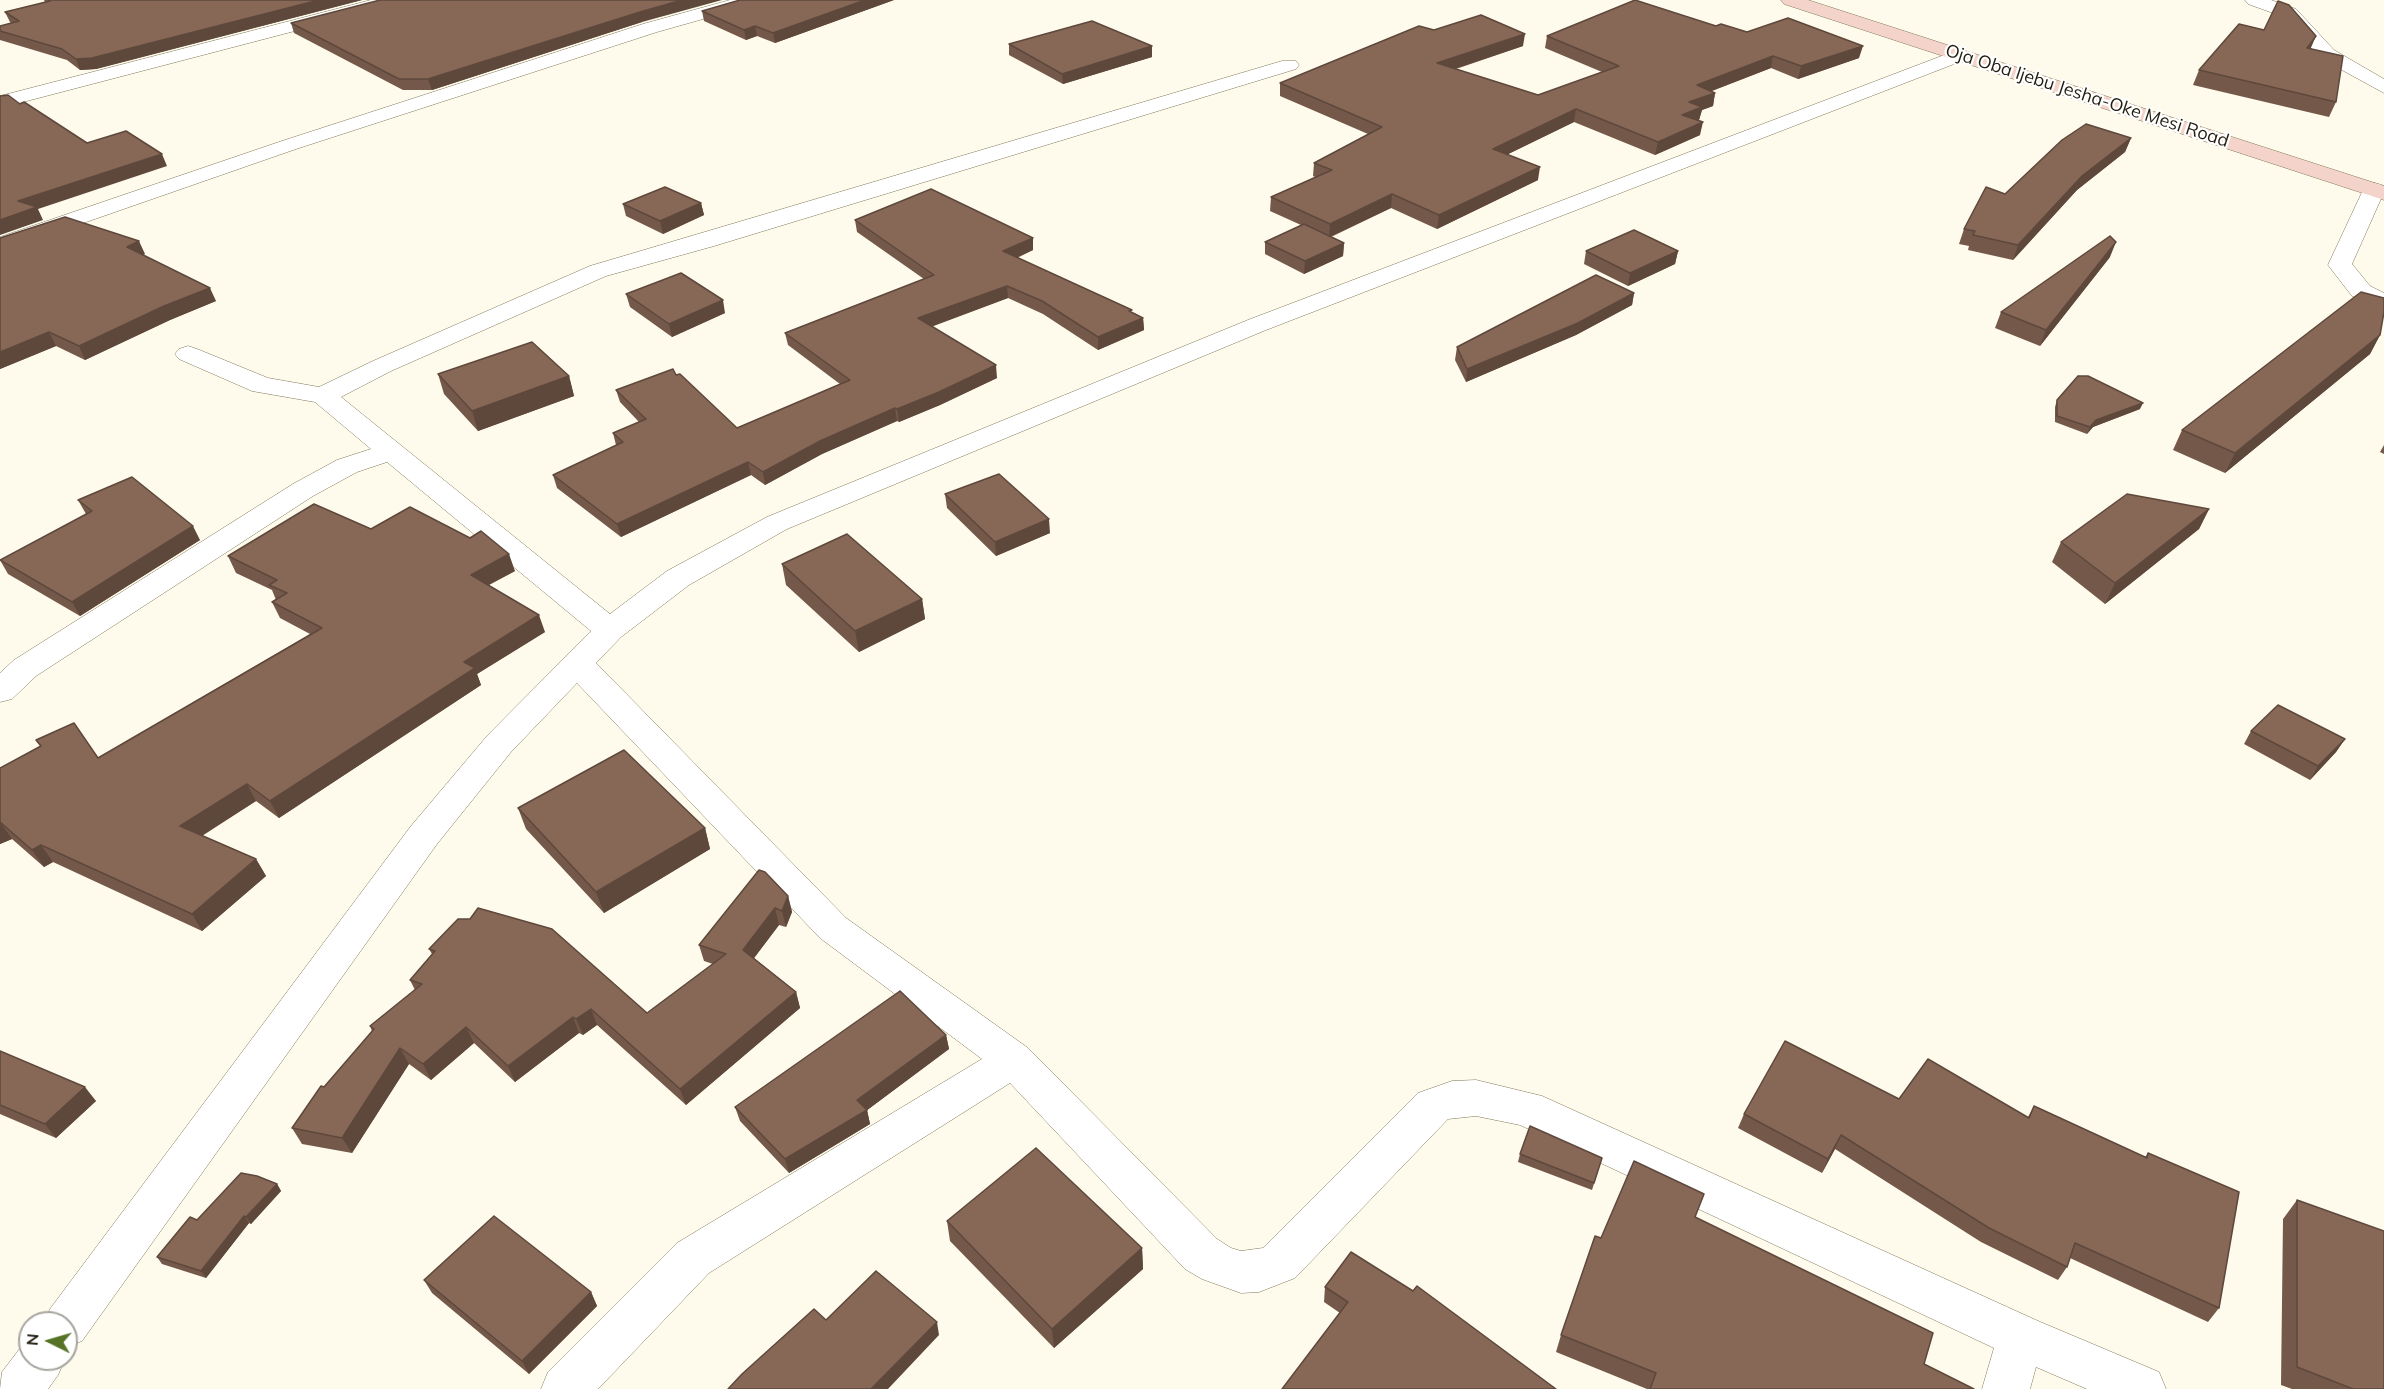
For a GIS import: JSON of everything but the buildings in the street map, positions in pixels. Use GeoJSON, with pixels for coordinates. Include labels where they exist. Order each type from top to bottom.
{"type":"FeatureCollection","features":[{"type":"Feature","properties":{"kind":"main road","name":"Oja Oba Ijebu Jesha-Oke Mesi Road"},"geometry":{"type":"LineString","coordinates":[[1790,0],[2379,191]]}},
{"type":"Feature","properties":{"kind":"street"},"geometry":{"type":"LineString","coordinates":[[0,102],[392,0]]}},
{"type":"Feature","properties":{"kind":"street"},"geometry":{"type":"LineString","coordinates":[[0,245],[290,145],[650,28],[750,0]]}},
{"type":"Feature","properties":{"kind":"street"},"geometry":{"type":"LineString","coordinates":[[2254,0],[2297,7],[2327,54],[2384,87]]}},
{"type":"Feature","properties":{"kind":"street"},"geometry":{"type":"LineString","coordinates":[[76,1311],[424,836],[499,744],[610,630],[678,578],[777,524],[1257,325],[1960,55]]}},
{"type":"Feature","properties":{"kind":"street"},"geometry":{"type":"LineString","coordinates":[[323,396],[382,366],[598,271],[717,238],[1289,65]]}},
{"type":"Feature","properties":{"kind":"street"},"geometry":{"type":"LineString","coordinates":[[2379,191],[2340,265],[2361,291],[2384,302]]}},
{"type":"Feature","properties":{"kind":"street"},"geometry":{"type":"LineString","coordinates":[[188,354],[261,385],[323,396],[610,630]]}},
{"type":"Feature","properties":{"kind":"street"},"geometry":{"type":"LineString","coordinates":[[0,691],[12,660],[303,490],[347,466],[390,452]]}},
{"type":"Feature","properties":{"kind":"street"},"geometry":{"type":"LineString","coordinates":[[578,664],[833,928],[1014,1060],[1201,1254],[1218,1264],[1241,1272],[1259,1270],[1280,1263],[1433,1106],[1452,1099],[1476,1098],[1527,1109],[2021,1337],[2142,1389]]}},
{"type":"Feature","properties":{"kind":"street"},"geometry":{"type":"LineString","coordinates":[[565,1389],[693,1258],[1014,1060]]}},
{"type":"Feature","properties":{"kind":"street"},"geometry":{"type":"LineString","coordinates":[[2006,1389],[2021,1337]]}},
{"type":"Feature","properties":{"kind":"street"},"geometry":{"type":"LineString","coordinates":[[19,1389],[32,1371]]}}]}
